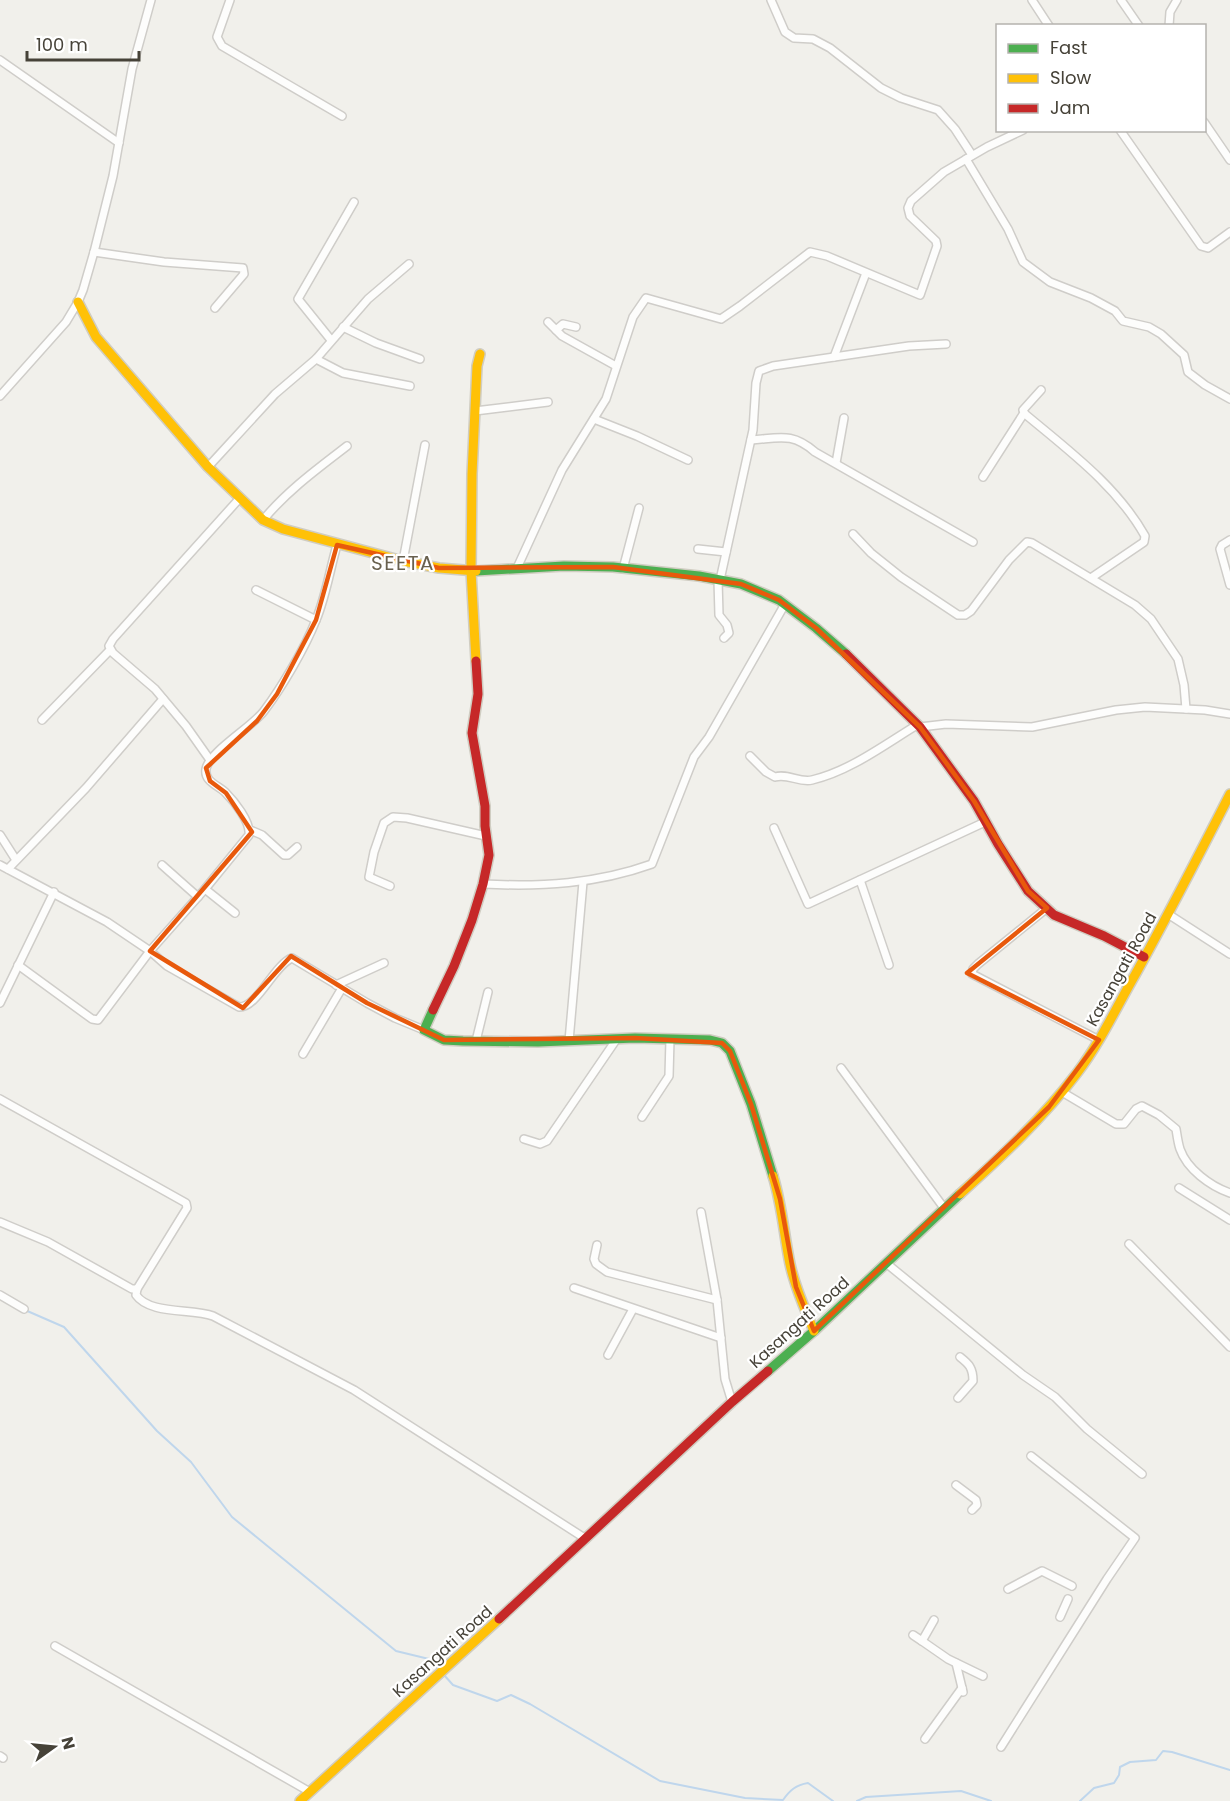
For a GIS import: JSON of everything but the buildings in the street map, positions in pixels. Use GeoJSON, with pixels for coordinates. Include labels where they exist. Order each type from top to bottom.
{"type":"FeatureCollection","features":[{"type":"Feature","properties":{"kind":"street"},"geometry":{"type":"LineString","coordinates":[[0,396],[49,342],[78,302],[94,252],[119,143],[132,69],[151,0]]}},
{"type":"Feature","properties":{"kind":"street"},"geometry":{"type":"LineString","coordinates":[[230,0],[217,37],[222,46],[342,116]]}},
{"type":"Feature","properties":{"kind":"street"},"geometry":{"type":"LineString","coordinates":[[771,0],[785,32],[794,38],[813,39],[830,48],[881,88],[901,98],[938,110],[955,129],[1023,262],[1050,282],[1091,298],[1115,311],[1123,321],[1149,327],[1161,334],[1184,355],[1188,372],[1230,399]]}},
{"type":"Feature","properties":{"kind":"street"},"geometry":{"type":"LineString","coordinates":[[1032,0],[1048,24]]}},
{"type":"Feature","properties":{"kind":"street"},"geometry":{"type":"LineString","coordinates":[[1121,0],[1138,24]]}},
{"type":"Feature","properties":{"kind":"street"},"geometry":{"type":"LineString","coordinates":[[1169,24],[1170,12],[1177,0]]}},
{"type":"Feature","properties":{"kind":"street"},"geometry":{"type":"LineString","coordinates":[[0,60],[119,143]]}},
{"type":"Feature","properties":{"kind":"street"},"geometry":{"type":"LineString","coordinates":[[1206,125],[1230,160]]}},
{"type":"Feature","properties":{"kind":"street"},"geometry":{"type":"LineString","coordinates":[[517,568],[562,470],[606,399],[633,317],[646,298],[721,319],[810,252],[827,256],[920,295],[937,246],[936,241],[910,216],[908,208],[911,201],[944,172],[1019,132]]}},
{"type":"Feature","properties":{"kind":"street"},"geometry":{"type":"LineString","coordinates":[[1121,132],[1201,246],[1208,248],[1230,232]]}},
{"type":"Feature","properties":{"kind":"street"},"geometry":{"type":"LineString","coordinates":[[332,340],[298,299],[354,202]]}},
{"type":"Feature","properties":{"kind":"street"},"geometry":{"type":"LineString","coordinates":[[94,252],[164,262],[243,268],[244,274],[240,280],[215,308]]}},
{"type":"Feature","properties":{"kind":"street"},"geometry":{"type":"LineString","coordinates":[[208,467],[275,394],[316,359],[368,298],[409,264]]}},
{"type":"Feature","properties":{"kind":"street"},"geometry":{"type":"LineString","coordinates":[[834,357],[866,273]]}},
{"type":"Feature","properties":{"kind":"street"},"geometry":{"type":"LineString","coordinates":[[78,302],[96,337],[208,467],[263,520],[283,529],[313,536],[337,545],[439,568],[471,571],[564,566],[699,576],[741,584],[779,600],[856,663],[918,726],[974,801],[1028,891],[1063,920],[1104,936],[1144,957]]}},
{"type":"Feature","properties":{"kind":"street"},"geometry":{"type":"LineString","coordinates":[[548,322],[582,348],[616,366]]}},
{"type":"Feature","properties":{"kind":"street"},"geometry":{"type":"LineString","coordinates":[[556,330],[563,324],[576,327]]}},
{"type":"Feature","properties":{"kind":"street"},"geometry":{"type":"LineString","coordinates":[[343,327],[376,344],[420,359]]}},
{"type":"Feature","properties":{"kind":"street"},"geometry":{"type":"LineString","coordinates":[[724,638],[729,633],[727,625],[719,615],[717,594],[751,440],[759,371],[773,366],[909,346],[946,344]]}},
{"type":"Feature","properties":{"kind":"street"},"geometry":{"type":"LineString","coordinates":[[424,1030],[454,966],[483,884],[489,855],[484,800],[472,733],[478,694],[471,571],[472,474],[480,354]]}},
{"type":"Feature","properties":{"kind":"street"},"geometry":{"type":"LineString","coordinates":[[316,359],[343,373],[410,386]]}},
{"type":"Feature","properties":{"kind":"street"},"geometry":{"type":"LineString","coordinates":[[983,477],[1024,413],[1023,410],[1041,390]]}},
{"type":"Feature","properties":{"kind":"street"},"geometry":{"type":"LineString","coordinates":[[475,411],[548,402]]}},
{"type":"Feature","properties":{"kind":"street"},"geometry":{"type":"LineString","coordinates":[[1024,413],[1122,501],[1145,536],[1144,542],[1091,578]]}},
{"type":"Feature","properties":{"kind":"street"},"geometry":{"type":"LineString","coordinates":[[836,463],[844,418]]}},
{"type":"Feature","properties":{"kind":"street"},"geometry":{"type":"LineString","coordinates":[[594,419],[688,460]]}},
{"type":"Feature","properties":{"kind":"street"},"geometry":{"type":"LineString","coordinates":[[751,440],[793,438],[802,441],[815,452],[973,542]]}},
{"type":"Feature","properties":{"kind":"street"},"geometry":{"type":"LineString","coordinates":[[403,561],[425,445]]}},
{"type":"Feature","properties":{"kind":"street"},"geometry":{"type":"LineString","coordinates":[[263,520],[303,480],[347,446]]}},
{"type":"Feature","properties":{"kind":"street"},"geometry":{"type":"LineString","coordinates":[[42,720],[110,650],[110,643],[113,639],[239,499]]}},
{"type":"Feature","properties":{"kind":"street"},"geometry":{"type":"LineString","coordinates":[[623,569],[639,508]]}},
{"type":"Feature","properties":{"kind":"street"},"geometry":{"type":"LineString","coordinates":[[853,534],[871,553],[901,578],[958,615],[965,615],[971,610],[1009,560],[1027,542],[1032,543],[1135,604],[1151,619],[1178,659],[1184,685],[1186,709]]}},
{"type":"Feature","properties":{"kind":"street"},"geometry":{"type":"LineString","coordinates":[[1230,540],[1220,549],[1230,585]]}},
{"type":"Feature","properties":{"kind":"street"},"geometry":{"type":"LineString","coordinates":[[297,847],[288,855],[284,855],[262,835],[250,830],[242,814],[226,793],[210,781],[207,768],[210,760],[257,721],[277,694],[316,620],[337,545]]}},
{"type":"Feature","properties":{"kind":"street"},"geometry":{"type":"LineString","coordinates":[[698,549],[726,552]]}},
{"type":"Feature","properties":{"kind":"street"},"geometry":{"type":"LineString","coordinates":[[256,590],[316,620]]}},
{"type":"Feature","properties":{"kind":"street"},"geometry":{"type":"LineString","coordinates":[[483,884],[548,885],[584,882],[652,864],[694,757],[709,737],[785,604]]}},
{"type":"Feature","properties":{"kind":"street"},"geometry":{"type":"LineString","coordinates":[[110,650],[164,699],[210,760]]}},
{"type":"Feature","properties":{"kind":"street"},"geometry":{"type":"LineString","coordinates":[[8,869],[86,788],[164,699]]}},
{"type":"Feature","properties":{"kind":"street"},"geometry":{"type":"LineString","coordinates":[[750,756],[765,772],[776,777],[784,775],[799,781],[812,780],[852,764],[918,726],[946,724],[1032,727],[1116,710],[1145,707],[1230,714]]}},
{"type":"Feature","properties":{"kind":"street","name":"Kasangati Road"},"geometry":{"type":"LineString","coordinates":[[300,1801],[732,1402],[814,1331],[992,1165],[1043,1114],[1077,1073],[1099,1040],[1230,794]]}},
{"type":"Feature","properties":{"kind":"street"},"geometry":{"type":"LineString","coordinates":[[390,886],[369,877],[374,852],[384,823],[393,817],[407,818],[486,836]]}},
{"type":"Feature","properties":{"kind":"street"},"geometry":{"type":"LineString","coordinates":[[774,828],[808,904],[986,822]]}},
{"type":"Feature","properties":{"kind":"street"},"geometry":{"type":"LineString","coordinates":[[18,965],[92,1019],[98,1020],[150,951],[205,889],[249,835],[250,830]]}},
{"type":"Feature","properties":{"kind":"street"},"geometry":{"type":"LineString","coordinates":[[0,835],[16,860]]}},
{"type":"Feature","properties":{"kind":"street"},"geometry":{"type":"LineString","coordinates":[[0,865],[107,922],[150,951],[167,966],[239,1008],[248,1005],[290,958],[296,959],[339,987],[395,1018],[444,1040],[569,1041],[635,1038],[710,1040],[722,1043],[730,1051],[751,1104],[780,1199],[796,1287],[814,1331]]}},
{"type":"Feature","properties":{"kind":"street"},"geometry":{"type":"LineString","coordinates":[[162,865],[198,897]]}},
{"type":"Feature","properties":{"kind":"street"},"geometry":{"type":"LineString","coordinates":[[860,880],[889,965]]}},
{"type":"Feature","properties":{"kind":"street"},"geometry":{"type":"LineString","coordinates":[[569,1041],[584,882]]}},
{"type":"Feature","properties":{"kind":"street"},"geometry":{"type":"LineString","coordinates":[[205,889],[235,913]]}},
{"type":"Feature","properties":{"kind":"street"},"geometry":{"type":"LineString","coordinates":[[0,1003],[54,892]]}},
{"type":"Feature","properties":{"kind":"street"},"geometry":{"type":"LineString","coordinates":[[1047,908],[978,964],[972,974],[1099,1040]]}},
{"type":"Feature","properties":{"kind":"street"},"geometry":{"type":"LineString","coordinates":[[1168,914],[1230,954]]}},
{"type":"Feature","properties":{"kind":"street"},"geometry":{"type":"LineString","coordinates":[[303,1054],[339,987],[384,963]]}},
{"type":"Feature","properties":{"kind":"street"},"geometry":{"type":"LineString","coordinates":[[476,1041],[488,992]]}},
{"type":"Feature","properties":{"kind":"street"},"geometry":{"type":"LineString","coordinates":[[642,1117],[669,1076],[670,1039]]}},
{"type":"Feature","properties":{"kind":"street"},"geometry":{"type":"LineString","coordinates":[[524,1139],[540,1144],[547,1141],[616,1040]]}},
{"type":"Feature","properties":{"kind":"street"},"geometry":{"type":"LineString","coordinates":[[841,1068],[944,1208]]}},
{"type":"Feature","properties":{"kind":"street"},"geometry":{"type":"LineString","coordinates":[[1062,1092],[1116,1124],[1124,1124],[1136,1109],[1142,1106],[1159,1115],[1176,1129],[1180,1148],[1188,1164],[1218,1189],[1230,1193]]}},
{"type":"Feature","properties":{"kind":"street"},"geometry":{"type":"LineString","coordinates":[[0,1099],[185,1202],[187,1208],[137,1289],[136,1295],[139,1299],[163,1309],[197,1311],[213,1316],[354,1390],[586,1539]]}},
{"type":"Feature","properties":{"kind":"street"},"geometry":{"type":"LineString","coordinates":[[1179,1188],[1230,1220]]}},
{"type":"Feature","properties":{"kind":"street"},"geometry":{"type":"LineString","coordinates":[[701,1212],[717,1299],[725,1379],[732,1402]]}},
{"type":"Feature","properties":{"kind":"street"},"geometry":{"type":"LineString","coordinates":[[0,1222],[48,1242],[132,1289],[137,1289]]}},
{"type":"Feature","properties":{"kind":"street"},"geometry":{"type":"LineString","coordinates":[[1129,1244],[1230,1347]]}},
{"type":"Feature","properties":{"kind":"street"},"geometry":{"type":"LineString","coordinates":[[597,1245],[594,1259],[596,1264],[607,1272],[717,1299]]}},
{"type":"Feature","properties":{"kind":"street"},"geometry":{"type":"LineString","coordinates":[[886,1263],[1023,1375],[1055,1398],[1087,1429],[1142,1474]]}},
{"type":"Feature","properties":{"kind":"street"},"geometry":{"type":"LineString","coordinates":[[573,1288],[721,1338]]}},
{"type":"Feature","properties":{"kind":"street"},"geometry":{"type":"LineString","coordinates":[[0,1295],[24,1309]]}},
{"type":"Feature","properties":{"kind":"street"},"geometry":{"type":"LineString","coordinates":[[608,1355],[633,1309]]}},
{"type":"Feature","properties":{"kind":"street"},"geometry":{"type":"LineString","coordinates":[[958,1398],[973,1381],[970,1364],[960,1357]]}},
{"type":"Feature","properties":{"kind":"street"},"geometry":{"type":"LineString","coordinates":[[1000,1747],[1134,1538],[1032,1456]]}},
{"type":"Feature","properties":{"kind":"street"},"geometry":{"type":"LineString","coordinates":[[956,1485],[976,1500],[977,1505],[972,1510]]}},
{"type":"Feature","properties":{"kind":"street"},"geometry":{"type":"LineString","coordinates":[[1008,1589],[1042,1571],[1072,1586]]}},
{"type":"Feature","properties":{"kind":"street"},"geometry":{"type":"LineString","coordinates":[[1060,1617],[1068,1599]]}},
{"type":"Feature","properties":{"kind":"street"},"geometry":{"type":"LineString","coordinates":[[922,1641],[934,1620]]}},
{"type":"Feature","properties":{"kind":"street"},"geometry":{"type":"LineString","coordinates":[[913,1635],[983,1676]]}},
{"type":"Feature","properties":{"kind":"street"},"geometry":{"type":"LineString","coordinates":[[55,1646],[310,1792]]}},
{"type":"Feature","properties":{"kind":"street"},"geometry":{"type":"LineString","coordinates":[[925,1739],[963,1690],[956,1662]]}},
{"type":"Feature","properties":{"kind":"highlighted area"},"geometry":{"type":"Polygon","coordinates":[[[337,545],[439,568],[613,567],[741,584],[779,600],[816,628],[920,727],[974,801],[1028,891],[1047,908],[967,973],[1099,1040],[1049,1107],[814,1331],[796,1287],[780,1199],[751,1104],[730,1051],[722,1043],[635,1038],[444,1040],[367,1003],[291,956],[243,1008],[150,951],[252,832],[226,793],[210,781],[206,768],[257,721],[277,694],[316,620],[337,545]]]}},
{"type":"Feature","properties":{"kind":"waterway"},"geometry":{"type":"LineString","coordinates":[[25,1310],[64,1327],[157,1431],[191,1462],[232,1517],[396,1651],[429,1659],[440,1671]]}},
{"type":"Feature","properties":{"kind":"waterway"},"geometry":{"type":"LineString","coordinates":[[444,1675],[453,1685],[497,1701],[511,1695],[530,1704],[660,1781],[745,1798],[783,1800],[794,1788],[808,1783],[833,1801]]}},
{"type":"Feature","properties":{"kind":"waterway"},"geometry":{"type":"LineString","coordinates":[[1080,1801],[1094,1788],[1114,1783],[1119,1775],[1120,1767],[1130,1762],[1156,1760],[1163,1751],[1230,1770]]}},
{"type":"Feature","properties":{"kind":"waterway"},"geometry":{"type":"LineString","coordinates":[[857,1801],[866,1797],[961,1791],[991,1801]]}},
{"type":"Feature","properties":{"kind":"traffic: fast"},"geometry":{"type":"LineString","coordinates":[[476,571],[564,566],[613,567],[699,576],[741,584],[779,600],[846,654]]}},
{"type":"Feature","properties":{"kind":"traffic: fast"},"geometry":{"type":"LineString","coordinates":[[433,1010],[424,1030],[444,1040],[538,1042],[635,1038],[710,1040],[722,1043],[730,1051],[751,1104],[773,1176]]}},
{"type":"Feature","properties":{"kind":"traffic: fast"},"geometry":{"type":"LineString","coordinates":[[768,1371],[960,1194]]}},
{"type":"Feature","properties":{"kind":"traffic: slow"},"geometry":{"type":"LineString","coordinates":[[78,302],[96,337],[208,467],[263,520],[283,529],[403,561],[439,568],[476,571]]}},
{"type":"Feature","properties":{"kind":"traffic: slow"},"geometry":{"type":"LineString","coordinates":[[476,661],[471,571],[472,474],[477,366],[480,354]]}},
{"type":"Feature","properties":{"kind":"traffic: slow"},"geometry":{"type":"LineString","coordinates":[[960,1194],[1036,1121],[1085,1062],[1108,1025],[1230,794]]}},
{"type":"Feature","properties":{"kind":"traffic: slow"},"geometry":{"type":"LineString","coordinates":[[773,1176],[792,1273],[814,1331]]}},
{"type":"Feature","properties":{"kind":"traffic: slow"},"geometry":{"type":"LineString","coordinates":[[300,1801],[499,1619]]}},
{"type":"Feature","properties":{"kind":"traffic: jam"},"geometry":{"type":"LineString","coordinates":[[846,654],[920,727],[974,801],[1028,891],[1054,915],[1104,936],[1144,957]]}},
{"type":"Feature","properties":{"kind":"traffic: jam"},"geometry":{"type":"LineString","coordinates":[[433,1010],[472,920],[489,855],[485,806],[472,733],[478,694],[476,661]]}},
{"type":"Feature","properties":{"kind":"traffic: jam"},"geometry":{"type":"LineString","coordinates":[[499,1619],[768,1371]]}},
{"type":"Feature","properties":{"kind":"district","name":"SEETA"},"geometry":{"type":"Point","coordinates":[403,563]}}]}
